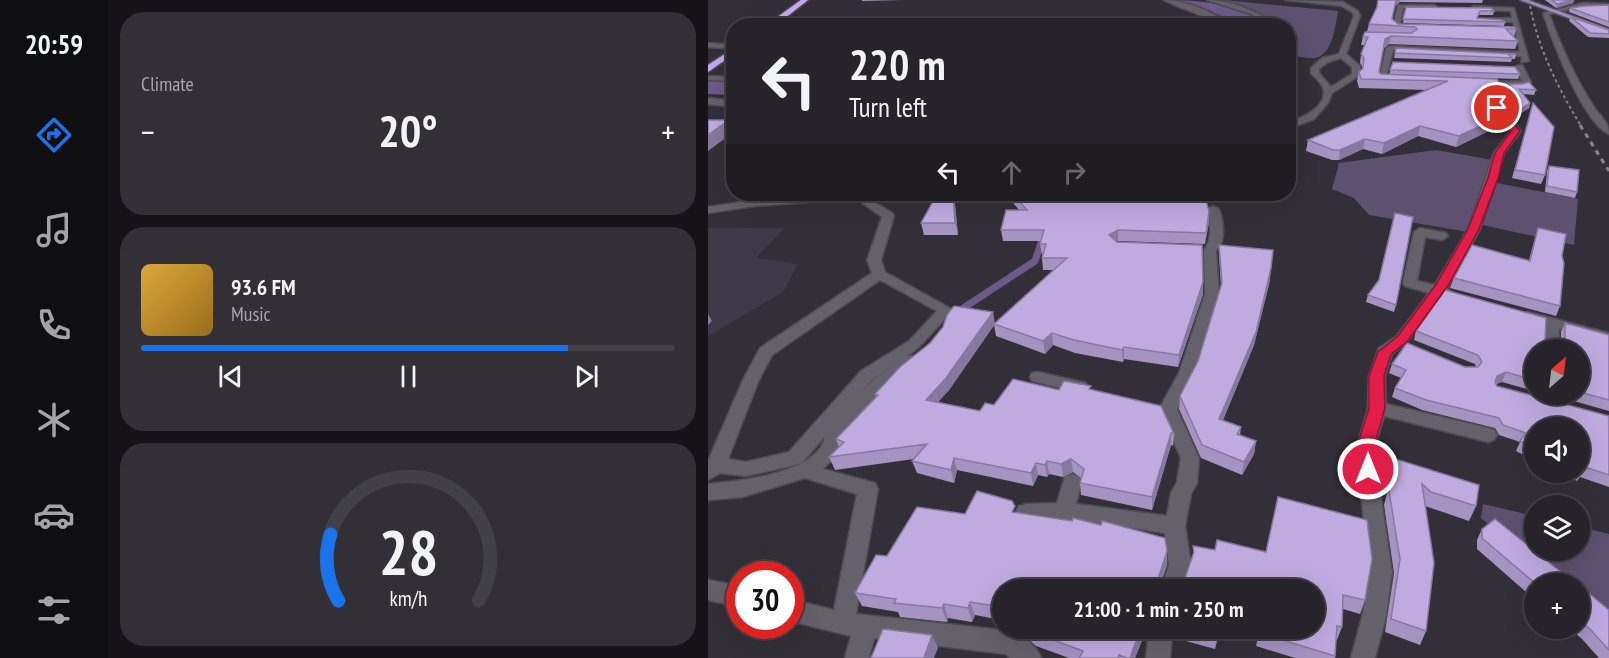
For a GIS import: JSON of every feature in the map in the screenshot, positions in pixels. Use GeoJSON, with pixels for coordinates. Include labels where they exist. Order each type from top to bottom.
{"type":"FeatureCollection","features":[{"type":"Feature","properties":{"kind":"highway"},"geometry":{"type":"LineString","coordinates":[[780,18],[805,0]]}},
{"type":"Feature","properties":{"kind":"highway"},"geometry":{"type":"LineString","coordinates":[[708,69],[726,55]]}},
{"type":"Feature","properties":{"kind":"main road"},"geometry":{"type":"LineString","coordinates":[[1523,0],[1609,31]]}},
{"type":"Feature","properties":{"kind":"street"},"geometry":{"type":"LineString","coordinates":[[1167,0],[1216,18]]}},
{"type":"Feature","properties":{"kind":"street"},"geometry":{"type":"LineString","coordinates":[[1210,0],[1261,18]]}},
{"type":"Feature","properties":{"kind":"street"},"geometry":{"type":"LineString","coordinates":[[1288,0],[1343,2],[1356,12],[1357,16],[1342,55]]}},
{"type":"Feature","properties":{"kind":"street"},"geometry":{"type":"LineString","coordinates":[[1510,0],[1526,58],[1519,67]]}},
{"type":"Feature","properties":{"kind":"street"},"geometry":{"type":"LineString","coordinates":[[1609,6],[1582,5],[1546,13],[1552,33],[1588,102],[1609,131]]}},
{"type":"Feature","properties":{"kind":"street"},"geometry":{"type":"LineString","coordinates":[[1418,28],[1396,27],[1400,6],[1445,8]]}},
{"type":"Feature","properties":{"kind":"street"},"geometry":{"type":"LineString","coordinates":[[1467,8],[1512,9]]}},
{"type":"Feature","properties":{"kind":"street"},"geometry":{"type":"LineString","coordinates":[[1398,16],[1410,17]]}},
{"type":"Feature","properties":{"kind":"street"},"geometry":{"type":"LineString","coordinates":[[1468,19],[1515,20]]}},
{"type":"Feature","properties":{"kind":"street"},"geometry":{"type":"LineString","coordinates":[[1507,31],[1518,31]]}},
{"type":"Feature","properties":{"kind":"street"},"geometry":{"type":"LineString","coordinates":[[1350,35],[1361,35]]}},
{"type":"Feature","properties":{"kind":"street"},"geometry":{"type":"LineString","coordinates":[[1509,40],[1520,41]]}},
{"type":"Feature","properties":{"kind":"street"},"geometry":{"type":"LineString","coordinates":[[708,45],[726,48]]}},
{"type":"Feature","properties":{"kind":"street"},"geometry":{"type":"LineString","coordinates":[[1405,80],[1382,79],[1390,48],[1524,54]]}},
{"type":"Feature","properties":{"kind":"street"},"geometry":{"type":"LineString","coordinates":[[1328,92],[1356,75],[1358,70],[1342,55]]}},
{"type":"Feature","properties":{"kind":"street"},"geometry":{"type":"LineString","coordinates":[[1296,123],[1311,117],[1324,103],[1328,92],[1326,85],[1315,73],[1315,68],[1324,60],[1342,55]]}},
{"type":"Feature","properties":{"kind":"street"},"geometry":{"type":"LineString","coordinates":[[1387,62],[1399,63]]}},
{"type":"Feature","properties":{"kind":"street"},"geometry":{"type":"LineString","coordinates":[[1507,66],[1519,67]]}},
{"type":"Feature","properties":{"kind":"street"},"geometry":{"type":"LineString","coordinates":[[1363,658],[1374,617],[1381,573],[1365,450],[1377,408],[1377,376],[1385,352],[1398,342],[1438,291],[1473,229],[1493,178],[1499,153],[1516,131],[1497,108],[1507,98],[1492,84],[1520,85],[1527,82],[1519,67]]}},
{"type":"Feature","properties":{"kind":"street"},"geometry":{"type":"LineString","coordinates":[[708,78],[726,79]]}},
{"type":"Feature","properties":{"kind":"street"},"geometry":{"type":"LineString","coordinates":[[708,101],[726,103]]}},
{"type":"Feature","properties":{"kind":"street"},"geometry":{"type":"LineString","coordinates":[[708,210],[782,201]]}},
{"type":"Feature","properties":{"kind":"street"},"geometry":{"type":"LineString","coordinates":[[866,201],[888,216],[874,260],[879,274],[946,310]]}},
{"type":"Feature","properties":{"kind":"street"},"geometry":{"type":"LineString","coordinates":[[1176,579],[1180,565],[1175,526],[1181,493],[1187,483],[1190,458],[1162,408],[1187,373],[1212,294],[1205,250],[1215,246],[1217,222],[1213,209]]}},
{"type":"Feature","properties":{"kind":"street"},"geometry":{"type":"LineString","coordinates":[[1442,236],[1420,232],[1410,283],[1460,297]]}},
{"type":"Feature","properties":{"kind":"street"},"geometry":{"type":"LineString","coordinates":[[879,274],[766,352],[750,382],[712,469],[746,469],[795,458],[867,375],[914,344],[946,310]]}},
{"type":"Feature","properties":{"kind":"street"},"geometry":{"type":"LineString","coordinates":[[708,492],[742,489],[805,471],[820,461],[832,448],[834,433],[880,383],[925,350],[936,337],[946,310]]}},
{"type":"Feature","properties":{"kind":"street"},"geometry":{"type":"LineString","coordinates":[[1516,313],[1609,338]]}},
{"type":"Feature","properties":{"kind":"street"},"geometry":{"type":"LineString","coordinates":[[1551,339],[1552,323]]}},
{"type":"Feature","properties":{"kind":"street"},"geometry":{"type":"LineString","coordinates":[[1398,342],[1418,350]]}},
{"type":"Feature","properties":{"kind":"street"},"geometry":{"type":"LineString","coordinates":[[1038,377],[1092,390]]}},
{"type":"Feature","properties":{"kind":"street"},"geometry":{"type":"LineString","coordinates":[[1377,408],[1488,435]]}},
{"type":"Feature","properties":{"kind":"street"},"geometry":{"type":"LineString","coordinates":[[805,471],[868,489],[855,625],[857,658]]}},
{"type":"Feature","properties":{"kind":"street"},"geometry":{"type":"LineString","coordinates":[[1065,510],[1072,482]]}},
{"type":"Feature","properties":{"kind":"street"},"geometry":{"type":"LineString","coordinates":[[1026,512],[1065,510],[1121,515],[1175,526]]}},
{"type":"Feature","properties":{"kind":"street"},"geometry":{"type":"LineString","coordinates":[[708,590],[726,594]]}},
{"type":"Feature","properties":{"kind":"street"},"geometry":{"type":"LineString","coordinates":[[804,613],[855,625],[1011,643],[1029,658]]}},
{"type":"Feature","properties":{"kind":"street"},"geometry":{"type":"LineString","coordinates":[[1161,639],[1162,657]]}},
{"type":"Feature","properties":{"kind":"shaded area"},"geometry":{"type":"Polygon","coordinates":[[[1224,0],[1338,11],[1333,38],[1327,50],[1316,58],[1296,56],[1296,18],[1264,18],[1224,0]]]}},
{"type":"Feature","properties":{"kind":"shaded area"},"geometry":{"type":"Polygon","coordinates":[[[1436,150],[1493,160],[1468,232],[1369,215],[1354,198],[1332,189],[1339,163],[1436,150]]]}},
{"type":"Feature","properties":{"kind":"shaded area"},"geometry":{"type":"Polygon","coordinates":[[[1497,183],[1578,199],[1574,245],[1483,225],[1497,183]]]}},
{"type":"Feature","properties":{"kind":"shaded area"},"geometry":{"type":"Polygon","coordinates":[[[708,228],[784,228],[756,258],[798,264],[783,292],[708,336],[708,228]]]}},
{"type":"Feature","properties":{"kind":"shaded area"},"geometry":{"type":"Polygon","coordinates":[[[1483,504],[1524,514],[1524,553],[1481,518],[1483,504]]]}},
{"type":"Feature","properties":{"kind":"shaded area"},"geometry":{"type":"Polygon","coordinates":[[[1590,529],[1609,534],[1609,623],[1590,607],[1590,573],[1549,573],[1534,561],[1590,561],[1590,529]]]}},
{"type":"Feature","properties":{"kind":"building"},"geometry":{"type":"Polygon","coordinates":[[[1378,0],[1396,0],[1392,19],[1398,24],[1514,27],[1516,29],[1506,29],[1518,41],[1391,36],[1385,39],[1379,72],[1381,74],[1497,79],[1503,88],[1494,98],[1506,114],[1459,136],[1420,126],[1384,143],[1365,139],[1340,150],[1333,150],[1308,140],[1448,81],[1361,79],[1359,72],[1363,68],[1364,58],[1361,54],[1368,37],[1363,37],[1365,32],[1412,33],[1417,29],[1369,24],[1378,0]]]}},
{"type":"Feature","properties":{"kind":"building"},"geometry":{"type":"Polygon","coordinates":[[[1552,0],[1572,0],[1557,4],[1552,0]]]}},
{"type":"Feature","properties":{"kind":"building"},"geometry":{"type":"Polygon","coordinates":[[[1609,5],[1609,22],[1570,8],[1585,6],[1609,5]]]}},
{"type":"Feature","properties":{"kind":"building"},"geometry":{"type":"Polygon","coordinates":[[[1406,7],[1491,8],[1494,11],[1480,11],[1477,18],[1505,22],[1403,19],[1406,7]]]}},
{"type":"Feature","properties":{"kind":"building"},"geometry":{"type":"Polygon","coordinates":[[[1571,17],[1609,30],[1609,34],[1590,33],[1571,17]]]}},
{"type":"Feature","properties":{"kind":"building"},"geometry":{"type":"Polygon","coordinates":[[[1396,48],[1516,54],[1508,54],[1512,58],[1395,53],[1396,48]]]}},
{"type":"Feature","properties":{"kind":"building"},"geometry":{"type":"Polygon","coordinates":[[[1393,62],[1515,67],[1520,74],[1390,70],[1393,62]]]}},
{"type":"Feature","properties":{"kind":"building"},"geometry":{"type":"Polygon","coordinates":[[[1529,82],[1536,90],[1519,89],[1530,103],[1515,113],[1507,103],[1515,93],[1509,84],[1529,82]]]}},
{"type":"Feature","properties":{"kind":"building"},"geometry":{"type":"Polygon","coordinates":[[[1533,103],[1554,127],[1545,175],[1515,170],[1533,103]]]}},
{"type":"Feature","properties":{"kind":"building"},"geometry":{"type":"Polygon","coordinates":[[[708,120],[726,120],[726,122],[708,135],[708,120]]]}},
{"type":"Feature","properties":{"kind":"building"},"geometry":{"type":"Polygon","coordinates":[[[1549,166],[1579,170],[1577,192],[1547,186],[1549,166]]]}},
{"type":"Feature","properties":{"kind":"building"},"geometry":{"type":"Polygon","coordinates":[[[933,201],[953,201],[955,223],[921,223],[933,201]]]}},
{"type":"Feature","properties":{"kind":"building"},"geometry":{"type":"Polygon","coordinates":[[[1019,201],[1206,201],[1209,211],[1206,233],[1118,230],[1109,235],[1117,242],[1202,245],[1203,282],[1179,355],[1124,347],[1122,350],[1052,333],[1043,341],[994,324],[1067,258],[1042,258],[1046,244],[1040,244],[1044,230],[1001,230],[1006,210],[1027,210],[1019,201]]]}},
{"type":"Feature","properties":{"kind":"building"},"geometry":{"type":"Polygon","coordinates":[[[1395,213],[1413,217],[1396,305],[1368,295],[1379,280],[1395,213]]]}},
{"type":"Feature","properties":{"kind":"building"},"geometry":{"type":"Polygon","coordinates":[[[1538,228],[1566,234],[1562,256],[1564,263],[1560,306],[1454,278],[1472,245],[1530,261],[1538,228]]]}},
{"type":"Feature","properties":{"kind":"building"},"geometry":{"type":"Polygon","coordinates":[[[1219,245],[1273,250],[1256,332],[1219,419],[1241,427],[1237,434],[1256,441],[1244,462],[1202,445],[1180,396],[1198,361],[1222,283],[1219,245]]]}},
{"type":"Feature","properties":{"kind":"building"},"geometry":{"type":"Polygon","coordinates":[[[1445,290],[1546,318],[1545,339],[1524,339],[1524,377],[1506,372],[1497,376],[1495,382],[1497,386],[1524,393],[1524,405],[1568,405],[1609,416],[1609,475],[1590,469],[1590,417],[1524,417],[1524,432],[1503,425],[1499,418],[1426,400],[1395,388],[1406,370],[1392,364],[1407,343],[1465,367],[1478,367],[1482,362],[1478,355],[1416,331],[1445,290]]]}},
{"type":"Feature","properties":{"kind":"building"},"geometry":{"type":"Polygon","coordinates":[[[954,306],[993,312],[946,378],[926,400],[980,411],[985,403],[994,405],[1013,379],[1059,390],[1064,381],[1091,386],[1089,389],[1161,406],[1174,434],[1171,433],[1152,497],[1080,483],[1084,469],[1071,459],[1061,464],[1047,461],[1045,465],[1036,463],[1031,473],[954,458],[951,470],[912,461],[927,444],[829,457],[844,442],[836,439],[878,395],[875,394],[900,367],[930,343],[943,327],[947,315],[954,306]]]}},
{"type":"Feature","properties":{"kind":"building"},"geometry":{"type":"Polygon","coordinates":[[[1565,323],[1609,335],[1609,400],[1590,395],[1590,339],[1565,339],[1565,323]]]}},
{"type":"Feature","properties":{"kind":"building"},"geometry":{"type":"Polygon","coordinates":[[[1389,457],[1479,485],[1476,506],[1431,492],[1422,484],[1434,563],[1426,631],[1391,619],[1400,559],[1389,491],[1395,463],[1389,457]]]}},
{"type":"Feature","properties":{"kind":"building"},"geometry":{"type":"Polygon","coordinates":[[[977,491],[1012,501],[1015,506],[1012,512],[1072,521],[1073,518],[1101,525],[1102,521],[1165,538],[1167,551],[1159,576],[1161,579],[992,579],[992,605],[970,602],[968,608],[944,604],[942,608],[894,603],[896,599],[855,593],[876,555],[887,556],[917,507],[965,514],[977,491]]]}},
{"type":"Feature","properties":{"kind":"building"},"geometry":{"type":"Polygon","coordinates":[[[1278,497],[1367,520],[1372,559],[1365,600],[1343,595],[1342,627],[1337,626],[1335,656],[1279,639],[1325,639],[1325,579],[1161,579],[1185,578],[1194,552],[1193,546],[1215,550],[1217,540],[1266,552],[1278,497]]]}},
{"type":"Feature","properties":{"kind":"building"},"geometry":{"type":"Polygon","coordinates":[[[1495,519],[1524,542],[1524,561],[1547,561],[1562,573],[1524,574],[1482,538],[1482,529],[1495,519]]]}},
{"type":"Feature","properties":{"kind":"building"},"geometry":{"type":"Polygon","coordinates":[[[1590,594],[1609,610],[1609,650],[1590,629],[1590,594]]]}},
{"type":"Feature","properties":{"kind":"building"},"geometry":{"type":"Polygon","coordinates":[[[883,629],[932,635],[924,658],[871,658],[883,629]]]}},
{"type":"Feature","properties":{"kind":"building"},"geometry":{"type":"Polygon","coordinates":[[[1050,639],[1137,639],[1130,658],[1119,655],[1118,658],[1079,658],[1083,651],[1050,639]]]}},
{"type":"Feature","properties":{"kind":"waterway"},"geometry":{"type":"LineString","coordinates":[[1177,0],[1228,12],[1239,18]]}},
{"type":"Feature","properties":{"kind":"waterway"},"geometry":{"type":"LineString","coordinates":[[708,87],[726,88]]}},
{"type":"Feature","properties":{"kind":"waterway"},"geometry":{"type":"LineString","coordinates":[[962,309],[1035,261],[1043,237]]}},
{"type":"Feature","properties":{"kind":"railway"},"geometry":{"type":"LineString","coordinates":[[1529,0],[1537,34],[1549,66],[1581,126]]}},
{"type":"Feature","properties":{"kind":"railway"},"geometry":{"type":"LineString","coordinates":[[1580,125],[1609,171]]}},
{"type":"Feature","properties":{"kind":"route"},"geometry":{"type":"LineString","coordinates":[[1368,469],[1365,450],[1377,408],[1377,376],[1385,352],[1402,339],[1443,284],[1473,229],[1493,178],[1499,153],[1516,131],[1497,108]]}}]}
